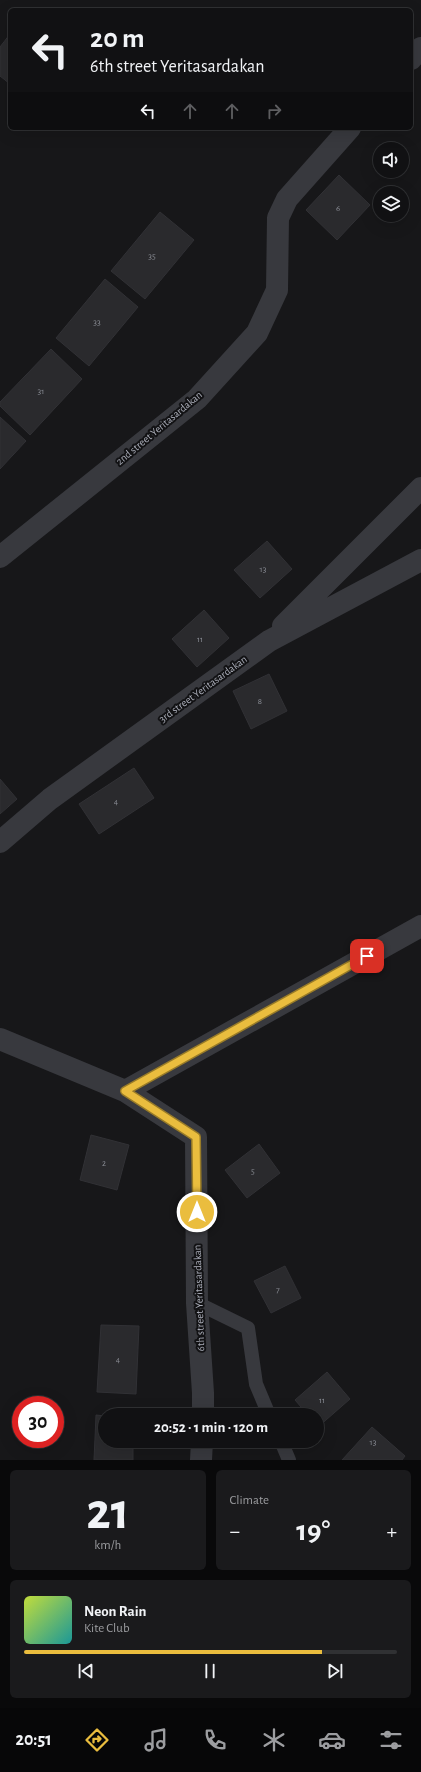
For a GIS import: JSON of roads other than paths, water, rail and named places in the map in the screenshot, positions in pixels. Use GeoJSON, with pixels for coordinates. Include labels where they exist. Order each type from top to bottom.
{"type":"FeatureCollection","features":[{"type":"Feature","properties":{"kind":"street"},"geometry":{"type":"LineString","coordinates":[[413,57],[421,48]]}},
{"type":"Feature","properties":{"kind":"street","name":"2nd street Yeritasardakan"},"geometry":{"type":"LineString","coordinates":[[0,557],[197,398],[257,333],[277,290],[278,218],[287,199],[348,130]]}},
{"type":"Feature","properties":{"kind":"street"},"geometry":{"type":"LineString","coordinates":[[268,641],[421,488]]}},
{"type":"Feature","properties":{"kind":"street","name":"3rd street Yeritasardakan"},"geometry":{"type":"LineString","coordinates":[[0,842],[50,799],[268,641],[421,560]]}},
{"type":"Feature","properties":{"kind":"street"},"geometry":{"type":"LineString","coordinates":[[125,1091],[421,926]]}},
{"type":"Feature","properties":{"kind":"street","name":"6th street Yeritasardakan"},"geometry":{"type":"LineString","coordinates":[[0,1039],[125,1091],[196,1137],[197,1303],[203,1393],[202,1408]]}},
{"type":"Feature","properties":{"kind":"street"},"geometry":{"type":"LineString","coordinates":[[201,1460],[202,1448]]}},
{"type":"Feature","properties":{"kind":"lane"},"geometry":{"type":"LineString","coordinates":[[197,1303],[248,1328],[256,1384],[267,1408]]}},
{"type":"Feature","properties":{"kind":"lane"},"geometry":{"type":"LineString","coordinates":[[284,1448],[289,1460]]}}]}
